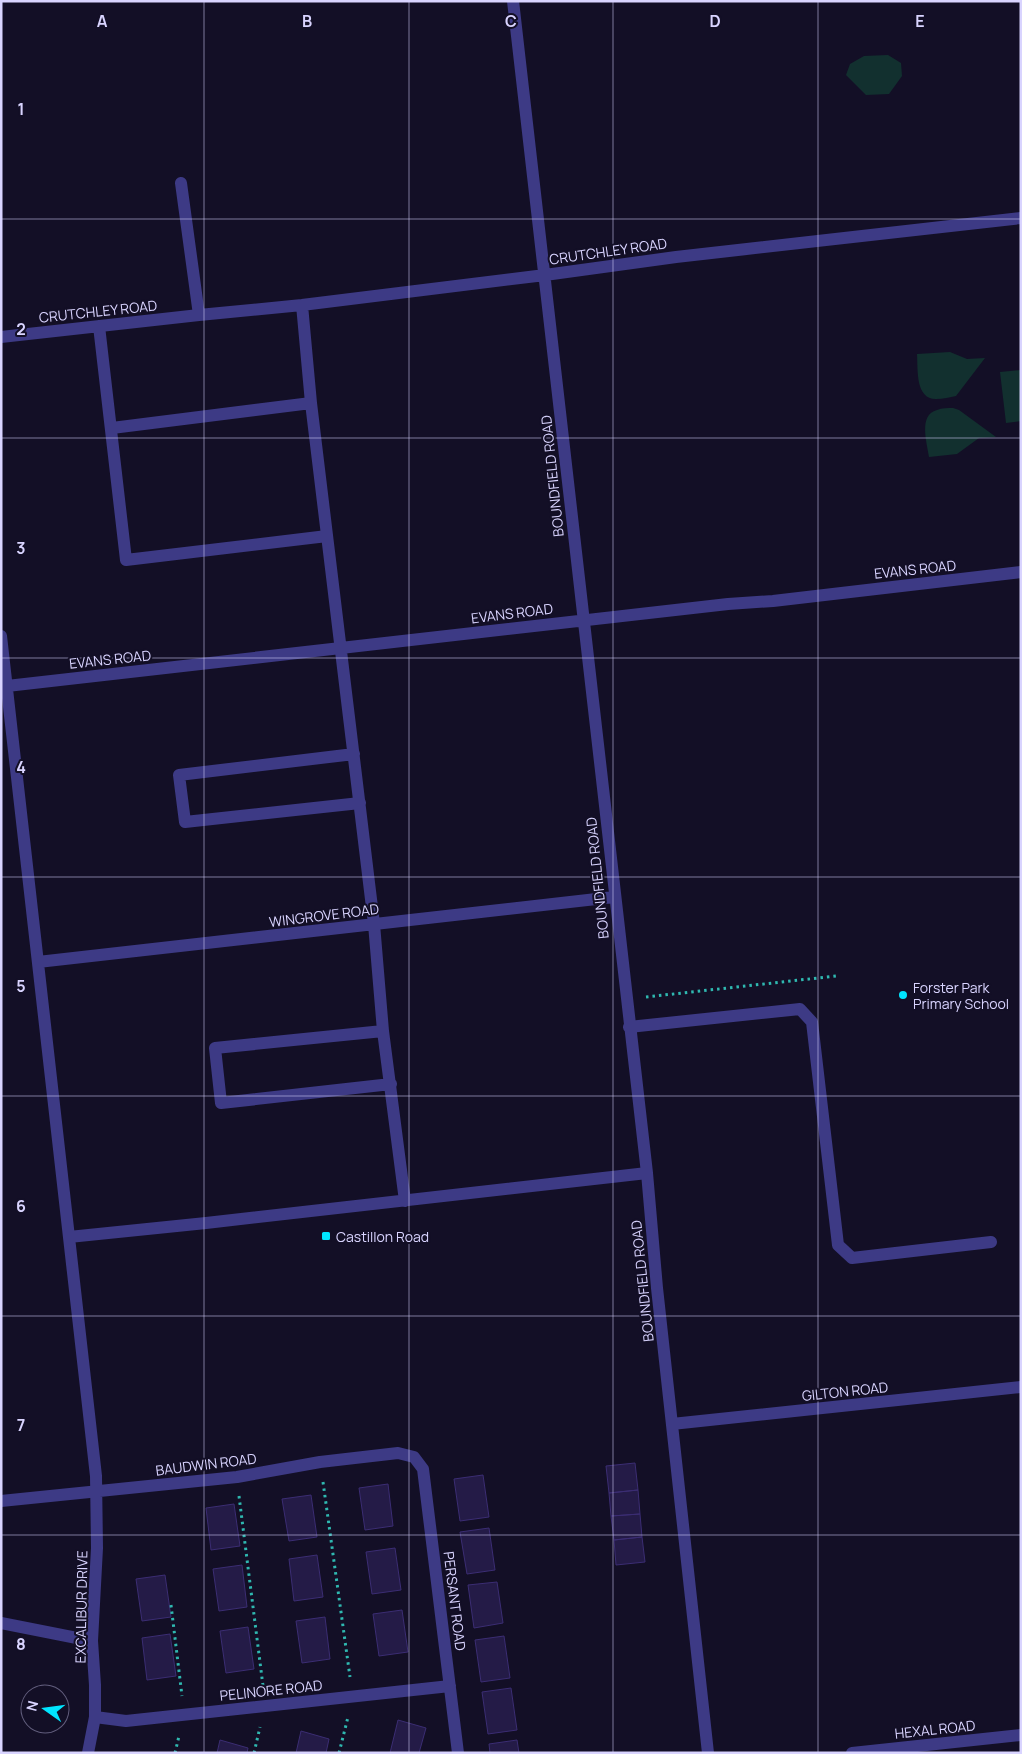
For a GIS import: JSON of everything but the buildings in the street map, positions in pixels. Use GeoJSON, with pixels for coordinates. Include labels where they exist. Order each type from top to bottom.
{"type":"FeatureCollection","features":[{"type":"Feature","properties":{"kind":"street","name":"BOUNDFIELD ROAD"},"geometry":{"type":"LineString","coordinates":[[513,1],[614,898],[647,1173],[708,1753]]}},
{"type":"Feature","properties":{"kind":"street"},"geometry":{"type":"LineString","coordinates":[[181,183],[198,315]]}},
{"type":"Feature","properties":{"kind":"street","name":"CRUTCHLEY ROAD"},"geometry":{"type":"LineString","coordinates":[[1,337],[302,305],[676,257],[1021,218]]}},
{"type":"Feature","properties":{"kind":"street"},"geometry":{"type":"LineString","coordinates":[[302,305],[311,403],[374,924],[383,1031],[405,1201]]}},
{"type":"Feature","properties":{"kind":"street"},"geometry":{"type":"LineString","coordinates":[[99,326],[126,560],[327,536]]}},
{"type":"Feature","properties":{"kind":"street"},"geometry":{"type":"LineString","coordinates":[[112,428],[311,403]]}},
{"type":"Feature","properties":{"kind":"street","name":"EVANS ROAD"},"geometry":{"type":"LineString","coordinates":[[7,686],[1021,572]]}},
{"type":"Feature","properties":{"kind":"street"},"geometry":{"type":"LineString","coordinates":[[1,636],[96,1476],[96,1491]]}},
{"type":"Feature","properties":{"kind":"street"},"geometry":{"type":"LineString","coordinates":[[354,754],[179,775],[185,822],[360,803]]}},
{"type":"Feature","properties":{"kind":"street","name":"WINGROVE ROAD"},"geometry":{"type":"LineString","coordinates":[[38,962],[614,898]]}},
{"type":"Feature","properties":{"kind":"street"},"geometry":{"type":"LineString","coordinates":[[629,1027],[800,1009],[812,1022],[838,1245],[852,1258],[991,1242]]}},
{"type":"Feature","properties":{"kind":"street"},"geometry":{"type":"LineString","coordinates":[[383,1031],[215,1048],[221,1103],[391,1084]]}},
{"type":"Feature","properties":{"kind":"street"},"geometry":{"type":"LineString","coordinates":[[69,1237],[647,1173]]}},
{"type":"Feature","properties":{"kind":"street","name":"GILTON ROAD"},"geometry":{"type":"LineString","coordinates":[[672,1424],[1021,1387]]}},
{"type":"Feature","properties":{"kind":"street","name":"BAUDWIN ROAD"},"geometry":{"type":"LineString","coordinates":[[1,1501],[237,1477],[320,1462],[398,1453],[414,1456]]}},
{"type":"Feature","properties":{"kind":"street","name":"PERSANT ROAD"},"geometry":{"type":"LineString","coordinates":[[414,1456],[423,1469],[458,1753]]}},
{"type":"Feature","properties":{"kind":"street","name":"EXCALIBUR DRIVE"},"geometry":{"type":"LineString","coordinates":[[88,1753],[95,1717],[92,1641],[97,1548],[96,1491]]}},
{"type":"Feature","properties":{"kind":"street"},"geometry":{"type":"LineString","coordinates":[[1,1623],[92,1641]]}},
{"type":"Feature","properties":{"kind":"street","name":"PELINORE ROAD"},"geometry":{"type":"LineString","coordinates":[[95,1717],[126,1721],[450,1686]]}},
{"type":"Feature","properties":{"kind":"street","name":"HEXAL ROAD"},"geometry":{"type":"LineString","coordinates":[[852,1753],[1021,1734]]}},
{"type":"Feature","properties":{"kind":"path"},"geometry":{"type":"LineString","coordinates":[[626,999],[836,976]]}},
{"type":"Feature","properties":{"kind":"path"},"geometry":{"type":"LineString","coordinates":[[320,1462],[353,1696],[339,1753]]}},
{"type":"Feature","properties":{"kind":"path"},"geometry":{"type":"LineString","coordinates":[[237,1477],[266,1706]]}},
{"type":"Feature","properties":{"kind":"path"},"geometry":{"type":"LineString","coordinates":[[171,1605],[184,1715]]}},
{"type":"Feature","properties":{"kind":"green space"},"geometry":{"type":"Polygon","coordinates":[[[888,55],[901,63],[902,76],[889,94],[866,95],[846,75],[850,64],[864,56],[888,55]]]}},
{"type":"Feature","properties":{"kind":"green space"},"geometry":{"type":"Polygon","coordinates":[[[950,352],[967,359],[985,358],[956,396],[939,399],[929,398],[924,394],[919,382],[917,354],[950,352]]]}},
{"type":"Feature","properties":{"kind":"green space"},"geometry":{"type":"Polygon","coordinates":[[[1021,370],[1021,421],[1006,423],[1000,372],[1021,370]]]}},
{"type":"Feature","properties":{"kind":"green space"},"geometry":{"type":"Polygon","coordinates":[[[953,408],[959,410],[996,437],[979,438],[957,454],[929,457],[925,430],[927,417],[937,410],[953,408]]]}},
{"type":"Feature","properties":{"kind":"place","name":"Forster Park Primary School"},"geometry":{"type":"Point","coordinates":[903,995]}},
{"type":"Feature","properties":{"kind":"place","name":"Castillon Road"},"geometry":{"type":"Point","coordinates":[326,1236]}}]}
